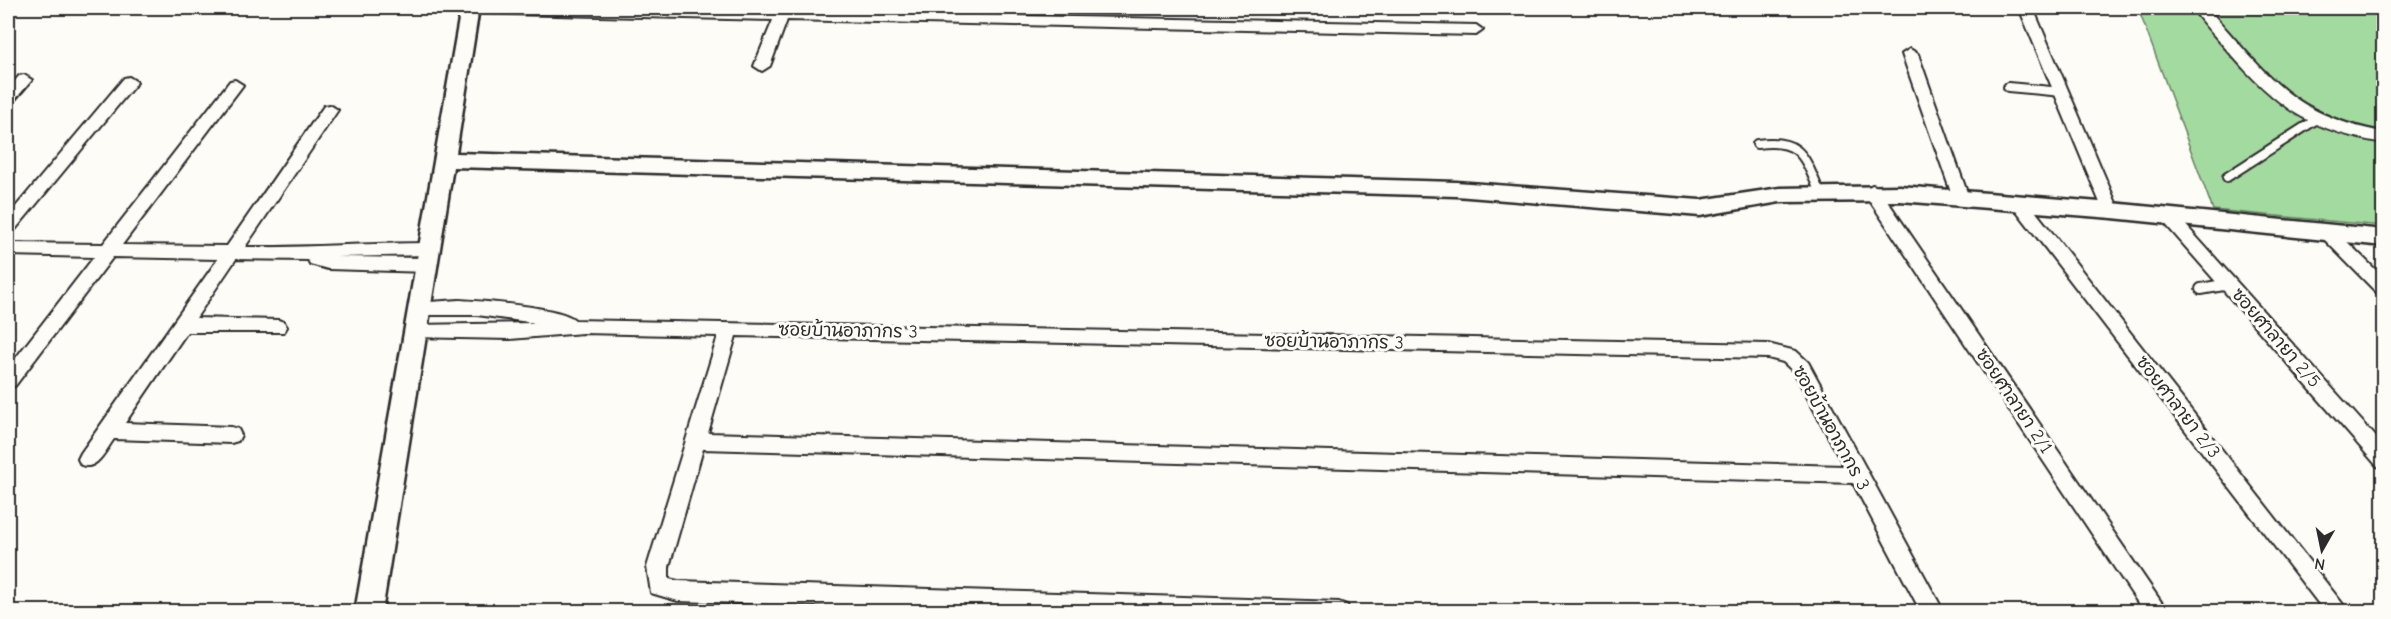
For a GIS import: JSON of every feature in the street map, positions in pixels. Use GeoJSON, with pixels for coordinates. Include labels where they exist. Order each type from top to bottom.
{"type":"FeatureCollection","features":[{"type":"Feature","properties":{"kind":"street"},"geometry":{"type":"LineString","coordinates":[[368,612],[470,8],[782,15],[890,12],[1476,30]]}},
{"type":"Feature","properties":{"kind":"street"},"geometry":{"type":"LineString","coordinates":[[2026,8],[2111,210]]}},
{"type":"Feature","properties":{"kind":"street"},"geometry":{"type":"LineString","coordinates":[[2199,8],[2281,97],[2317,119],[2354,133],[2384,138]]}},
{"type":"Feature","properties":{"kind":"street"},"geometry":{"type":"LineString","coordinates":[[762,66],[782,15]]}},
{"type":"Feature","properties":{"kind":"street"},"geometry":{"type":"LineString","coordinates":[[1910,54],[1961,198]]}},
{"type":"Feature","properties":{"kind":"street"},"geometry":{"type":"LineString","coordinates":[[8,98],[24,80]]}},
{"type":"Feature","properties":{"kind":"street"},"geometry":{"type":"LineString","coordinates":[[8,227],[129,82]]}},
{"type":"Feature","properties":{"kind":"street"},"geometry":{"type":"LineString","coordinates":[[8,381],[235,85]]}},
{"type":"Feature","properties":{"kind":"street"},"geometry":{"type":"LineString","coordinates":[[88,459],[330,110]]}},
{"type":"Feature","properties":{"kind":"street"},"geometry":{"type":"LineString","coordinates":[[445,160],[1456,189],[1700,208],[1738,199],[1872,191],[2111,210],[2384,238]]}},
{"type":"Feature","properties":{"kind":"street","name":"ซอยศาลายา 2/1"},"geometry":{"type":"LineString","coordinates":[[1872,191],[2157,612]]}},
{"type":"Feature","properties":{"kind":"street","name":"ซอยศาลายา 2/3"},"geometry":{"type":"LineString","coordinates":[[2019,202],[2337,612]]}},
{"type":"Feature","properties":{"kind":"street","name":"ซอยศาลายา 2/5"},"geometry":{"type":"LineString","coordinates":[[2168,216],[2384,460]]}},
{"type":"Feature","properties":{"kind":"street"},"geometry":{"type":"LineString","coordinates":[[2327,232],[2384,289]]}},
{"type":"Feature","properties":{"kind":"street"},"geometry":{"type":"LineString","coordinates":[[8,249],[300,254],[328,262],[429,257]]}},
{"type":"Feature","properties":{"kind":"street","name":"ซอยบ้านอาภากร 3"},"geometry":{"type":"LineString","coordinates":[[419,320],[462,305],[501,309],[583,326]]}},
{"type":"Feature","properties":{"kind":"street","name":"ซอยบ้านอาภากร 3"},"geometry":{"type":"LineString","coordinates":[[419,320],[510,332],[583,326],[1767,351],[1789,356],[1801,367],[1857,475],[1934,612]]}},
{"type":"Feature","properties":{"kind":"street"},"geometry":{"type":"LineString","coordinates":[[181,325],[278,327]]}},
{"type":"Feature","properties":{"kind":"street"},"geometry":{"type":"LineString","coordinates":[[729,329],[658,567],[659,586],[678,591],[1339,612]]}},
{"type":"Feature","properties":{"kind":"street"},"geometry":{"type":"LineString","coordinates":[[109,431],[231,435]]}},
{"type":"Feature","properties":{"kind":"street"},"geometry":{"type":"LineString","coordinates":[[694,441],[1857,475]]}},
{"type":"Feature","properties":{"kind":"lane"},"geometry":{"type":"LineString","coordinates":[[2008,87],[2062,92]]}},
{"type":"Feature","properties":{"kind":"lane"},"geometry":{"type":"LineString","coordinates":[[2227,177],[2317,119]]}},
{"type":"Feature","properties":{"kind":"lane"},"geometry":{"type":"LineString","coordinates":[[1757,144],[1784,141],[1797,147],[1820,193]]}},
{"type":"Feature","properties":{"kind":"lane"},"geometry":{"type":"LineString","coordinates":[[2201,289],[2229,284]]}},
{"type":"Feature","properties":{"kind":"green space"},"geometry":{"type":"Polygon","coordinates":[[[2138,8],[2383,8],[2383,226],[2213,210],[2138,8]]]}}]}
